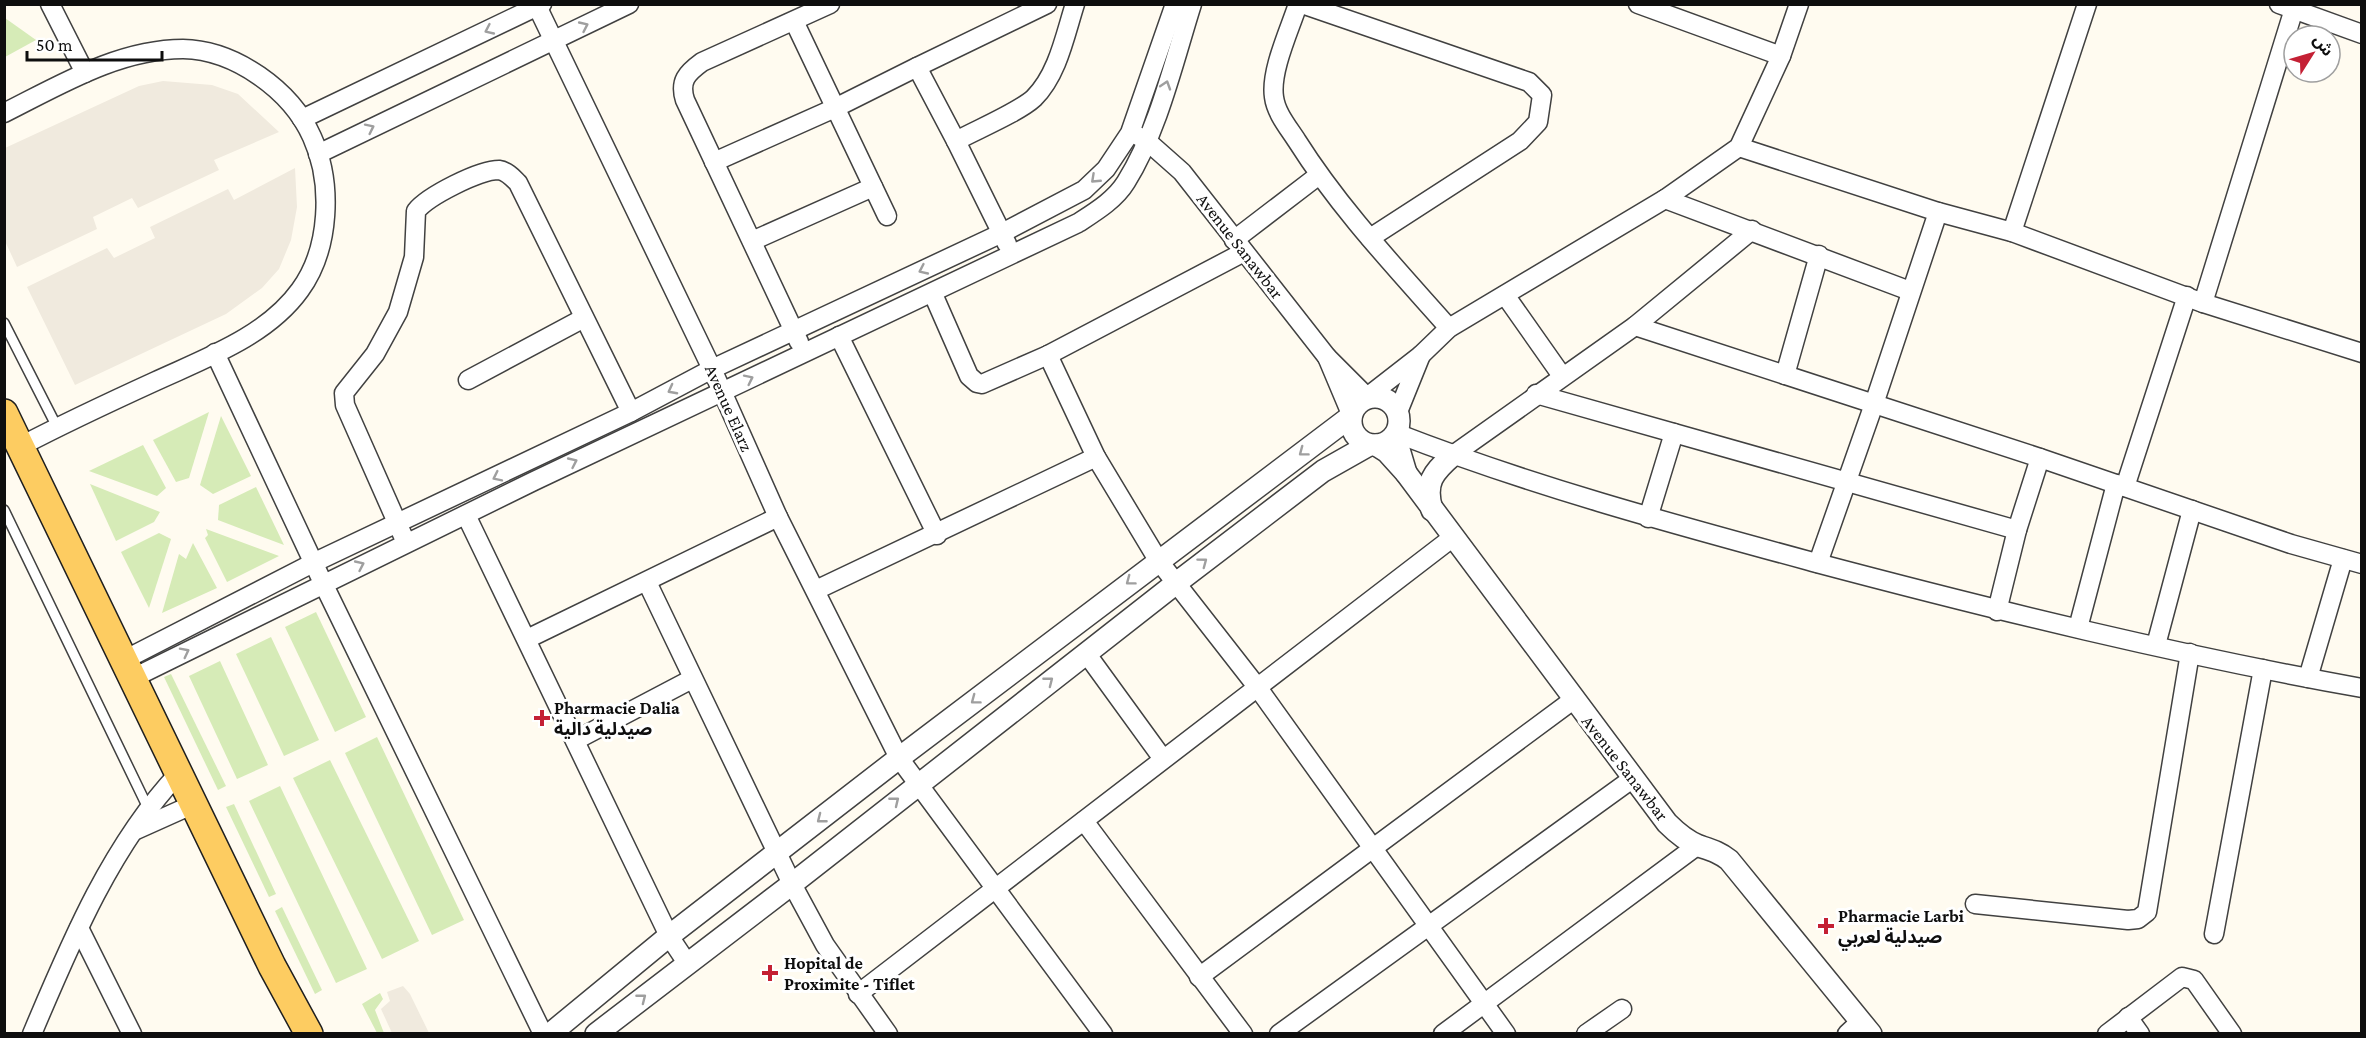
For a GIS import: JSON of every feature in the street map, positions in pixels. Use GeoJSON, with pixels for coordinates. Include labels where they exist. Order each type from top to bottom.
{"type":"FeatureCollection","features":[{"type":"Feature","properties":{"kind":"main road"},"geometry":{"type":"LineString","coordinates":[[4,413],[272,966],[309,1034]]}},
{"type":"Feature","properties":{"kind":"main road"},"geometry":{"type":"LineString","coordinates":[[272,966],[297,1034]]}},
{"type":"Feature","properties":{"kind":"street"},"geometry":{"type":"LineString","coordinates":[[50,4],[85,73]]}},
{"type":"Feature","properties":{"kind":"street"},"geometry":{"type":"LineString","coordinates":[[318,154],[629,4]]}},
{"type":"Feature","properties":{"kind":"street"},"geometry":{"type":"LineString","coordinates":[[804,352],[682,91],[685,76],[702,62],[830,4]]}},
{"type":"Feature","properties":{"kind":"street"},"geometry":{"type":"LineString","coordinates":[[714,162],[835,108],[1047,4]]}},
{"type":"Feature","properties":{"kind":"street"},"geometry":{"type":"LineString","coordinates":[[956,141],[1032,100],[1056,63],[1075,4]]}},
{"type":"Feature","properties":{"kind":"street"},"geometry":{"type":"LineString","coordinates":[[128,669],[313,563],[398,525],[631,412],[712,369],[1002,233],[1084,190],[1106,169],[1130,133],[1175,4]]}},
{"type":"Feature","properties":{"kind":"street"},"geometry":{"type":"LineString","coordinates":[[128,669],[323,583],[804,352],[933,294],[1078,224],[1104,206],[1126,183],[1147,141],[1192,4]]}},
{"type":"Feature","properties":{"kind":"street"},"geometry":{"type":"LineString","coordinates":[[1370,238],[1520,141],[1538,122],[1542,95],[1529,82],[1300,4],[1274,76],[1273,96],[1278,110],[1319,175],[1370,238],[1449,328]]}},
{"type":"Feature","properties":{"kind":"street"},"geometry":{"type":"LineString","coordinates":[[1638,4],[1781,57]]}},
{"type":"Feature","properties":{"kind":"street"},"geometry":{"type":"LineString","coordinates":[[550,1034],[669,936],[778,854],[899,758],[1351,416],[1356,405],[1421,354],[1449,328],[1665,199],[1739,147],[1781,57],[1799,4]]}},
{"type":"Feature","properties":{"kind":"street"},"geometry":{"type":"LineString","coordinates":[[2012,232],[2087,4]]}},
{"type":"Feature","properties":{"kind":"street"},"geometry":{"type":"LineString","coordinates":[[302,119],[539,5]]}},
{"type":"Feature","properties":{"kind":"street","name":"Avenue Elarz"},"geometry":{"type":"LineString","coordinates":[[539,5],[553,40],[712,369],[778,517],[899,758],[1103,1034]]}},
{"type":"Feature","properties":{"kind":"street"},"geometry":{"type":"LineString","coordinates":[[2078,628],[2121,486],[2195,299],[2287,7],[2324,12],[2361,34]]}},
{"type":"Feature","properties":{"kind":"street"},"geometry":{"type":"LineString","coordinates":[[794,21],[886,216]]}},
{"type":"Feature","properties":{"kind":"street"},"geometry":{"type":"LineString","coordinates":[[4,113],[85,73],[151,52],[185,49],[219,57],[250,69],[278,91],[302,119],[313,138],[324,183],[325,215],[322,240],[313,269],[300,290],[279,314],[248,336],[215,353],[21,446]]}},
{"type":"Feature","properties":{"kind":"street"},"geometry":{"type":"LineString","coordinates":[[917,67],[1012,255]]}},
{"type":"Feature","properties":{"kind":"street","name":"Avenue Sanawbar"},"geometry":{"type":"LineString","coordinates":[[1130,133],[1147,141],[1182,172],[1327,357]]}},
{"type":"Feature","properties":{"kind":"street"},"geometry":{"type":"LineString","coordinates":[[1739,147],[1938,212],[2012,232],[2195,299],[2361,353]]}},
{"type":"Feature","properties":{"kind":"street"},"geometry":{"type":"LineString","coordinates":[[406,544],[345,405],[344,393],[375,354],[398,312],[414,257],[416,211],[433,195],[490,171],[502,170],[511,175],[518,183],[631,412]]}},
{"type":"Feature","properties":{"kind":"street"},"geometry":{"type":"LineString","coordinates":[[933,294],[969,376],[976,383],[988,382],[1048,355],[1239,246],[1319,175]]}},
{"type":"Feature","properties":{"kind":"street"},"geometry":{"type":"LineString","coordinates":[[752,241],[873,187]]}},
{"type":"Feature","properties":{"kind":"street"},"geometry":{"type":"LineString","coordinates":[[1665,199],[1910,291]]}},
{"type":"Feature","properties":{"kind":"street"},"geometry":{"type":"LineString","coordinates":[[1818,563],[1938,212]]}},
{"type":"Feature","properties":{"kind":"street"},"geometry":{"type":"LineString","coordinates":[[1432,510],[1428,495],[1431,480],[1438,468],[1536,394],[1635,326],[1752,230]]}},
{"type":"Feature","properties":{"kind":"street"},"geometry":{"type":"LineString","coordinates":[[1785,375],[1819,255]]}},
{"type":"Feature","properties":{"kind":"street"},"geometry":{"type":"LineString","coordinates":[[1505,295],[1562,376]]}},
{"type":"Feature","properties":{"kind":"street"},"geometry":{"type":"LineString","coordinates":[[468,380],[584,318]]}},
{"type":"Feature","properties":{"kind":"street"},"geometry":{"type":"LineString","coordinates":[[1635,326],[2361,564]]}},
{"type":"Feature","properties":{"kind":"street"},"geometry":{"type":"LineString","coordinates":[[839,336],[937,535]]}},
{"type":"Feature","properties":{"kind":"street"},"geometry":{"type":"LineString","coordinates":[[215,353],[313,563],[543,1034]]}},
{"type":"Feature","properties":{"kind":"street"},"geometry":{"type":"LineString","coordinates":[[596,1034],[1323,471],[1387,434],[1421,354]]}},
{"type":"Feature","properties":{"kind":"street"},"geometry":{"type":"LineString","coordinates":[[1048,355],[1096,457],[1158,560],[1258,688],[1429,923],[1506,1034]]}},
{"type":"Feature","properties":{"kind":"street"},"geometry":{"type":"LineString","coordinates":[[1327,357],[1367,397],[1388,400],[1387,434]]}},
{"type":"Feature","properties":{"kind":"street"},"geometry":{"type":"LineString","coordinates":[[1327,357],[1351,416],[1353,431],[1362,442],[1387,434],[1648,518],[1997,611],[2361,688]]}},
{"type":"Feature","properties":{"kind":"street"},"geometry":{"type":"LineString","coordinates":[[1536,394],[2017,530]]}},
{"type":"Feature","properties":{"kind":"street"},"geometry":{"type":"LineString","coordinates":[[1648,518],[1674,433]]}},
{"type":"Feature","properties":{"kind":"street","name":"Avenue Sanawbar"},"geometry":{"type":"LineString","coordinates":[[1387,434],[1387,452],[1406,473],[1632,779],[1667,823],[1679,834],[1698,845],[1718,851],[1729,860],[1860,1030]]}},
{"type":"Feature","properties":{"kind":"street"},"geometry":{"type":"LineString","coordinates":[[816,590],[937,535],[1096,457]]}},
{"type":"Feature","properties":{"kind":"street"},"geometry":{"type":"LineString","coordinates":[[1997,611],[2017,530],[2040,458]]}},
{"type":"Feature","properties":{"kind":"street"},"geometry":{"type":"LineString","coordinates":[[526,463],[534,481]]}},
{"type":"Feature","properties":{"kind":"street"},"geometry":{"type":"LineString","coordinates":[[2156,645],[2192,510]]}},
{"type":"Feature","properties":{"kind":"street"},"geometry":{"type":"LineString","coordinates":[[466,515],[669,936],[687,963]]}},
{"type":"Feature","properties":{"kind":"street"},"geometry":{"type":"LineString","coordinates":[[527,639],[778,517]]}},
{"type":"Feature","properties":{"kind":"street"},"geometry":{"type":"LineString","coordinates":[[858,993],[997,889],[1452,538]]}},
{"type":"Feature","properties":{"kind":"street"},"geometry":{"type":"LineString","coordinates":[[2308,678],[2343,559]]}},
{"type":"Feature","properties":{"kind":"street"},"geometry":{"type":"LineString","coordinates":[[647,582],[692,680],[792,884],[825,945],[888,1034]]}},
{"type":"Feature","properties":{"kind":"street"},"geometry":{"type":"LineString","coordinates":[[1086,653],[1163,759]]}},
{"type":"Feature","properties":{"kind":"street"},"geometry":{"type":"LineString","coordinates":[[1975,904],[2128,920],[2138,920],[2147,912],[2190,653]]}},
{"type":"Feature","properties":{"kind":"street"},"geometry":{"type":"LineString","coordinates":[[2214,934],[2263,669]]}},
{"type":"Feature","properties":{"kind":"street"},"geometry":{"type":"LineString","coordinates":[[576,740],[692,680]]}},
{"type":"Feature","properties":{"kind":"street"},"geometry":{"type":"LineString","coordinates":[[1198,977],[1573,700]]}},
{"type":"Feature","properties":{"kind":"street"},"geometry":{"type":"LineString","coordinates":[[32,1034],[79,928],[136,830],[152,816],[178,773]]}},
{"type":"Feature","properties":{"kind":"street"},"geometry":{"type":"LineString","coordinates":[[1279,1034],[1429,923],[1632,779]]}},
{"type":"Feature","properties":{"kind":"street"},"geometry":{"type":"LineString","coordinates":[[152,816],[194,804]]}},
{"type":"Feature","properties":{"kind":"street"},"geometry":{"type":"LineString","coordinates":[[1084,821],[1198,977],[1243,1034]]}},
{"type":"Feature","properties":{"kind":"street"},"geometry":{"type":"LineString","coordinates":[[1443,1034],[1698,845]]}},
{"type":"Feature","properties":{"kind":"street"},"geometry":{"type":"LineString","coordinates":[[79,928],[132,1034]]}},
{"type":"Feature","properties":{"kind":"street"},"geometry":{"type":"LineString","coordinates":[[2107,1034],[2177,979],[2188,977],[2194,980],[2232,1034]]}},
{"type":"Feature","properties":{"kind":"street"},"geometry":{"type":"LineString","coordinates":[[1586,1034],[1622,1009]]}},
{"type":"Feature","properties":{"kind":"street"},"geometry":{"type":"LineString","coordinates":[[2128,1017],[2140,1034]]}},
{"type":"Feature","properties":{"kind":"lane"},"geometry":{"type":"LineString","coordinates":[[4,323],[57,427]]}},
{"type":"Feature","properties":{"kind":"lane"},"geometry":{"type":"LineString","coordinates":[[4,510],[152,816]]}},
{"type":"Feature","properties":{"kind":"green space"},"geometry":{"type":"Polygon","coordinates":[[[5,18],[36,40],[5,57],[5,18]]]}},
{"type":"Feature","properties":{"kind":"green space"},"geometry":{"type":"Polygon","coordinates":[[[209,412],[189,478],[176,482],[153,440],[209,412]]]}},
{"type":"Feature","properties":{"kind":"green space"},"geometry":{"type":"Polygon","coordinates":[[[221,416],[251,476],[213,494],[200,485],[221,416]]]}},
{"type":"Feature","properties":{"kind":"green space"},"geometry":{"type":"Polygon","coordinates":[[[143,445],[166,488],[157,496],[89,471],[143,445]]]}},
{"type":"Feature","properties":{"kind":"green space"},"geometry":{"type":"Polygon","coordinates":[[[90,484],[160,512],[154,522],[116,541],[90,484]]]}},
{"type":"Feature","properties":{"kind":"green space"},"geometry":{"type":"Polygon","coordinates":[[[256,487],[284,545],[218,520],[219,505],[256,487]]]}},
{"type":"Feature","properties":{"kind":"green space"},"geometry":{"type":"Polygon","coordinates":[[[206,529],[279,556],[227,582],[205,538],[208,535],[206,529]]]}},
{"type":"Feature","properties":{"kind":"green space"},"geometry":{"type":"Polygon","coordinates":[[[159,533],[171,539],[149,608],[121,552],[159,533]]]}},
{"type":"Feature","properties":{"kind":"green space"},"geometry":{"type":"Polygon","coordinates":[[[193,543],[217,588],[162,613],[179,554],[186,559],[193,543]]]}},
{"type":"Feature","properties":{"kind":"green space"},"geometry":{"type":"Polygon","coordinates":[[[316,612],[366,717],[335,732],[285,627],[316,612]]]}},
{"type":"Feature","properties":{"kind":"green space"},"geometry":{"type":"Polygon","coordinates":[[[271,637],[319,740],[284,756],[236,654],[271,637]]]}},
{"type":"Feature","properties":{"kind":"green space"},"geometry":{"type":"Polygon","coordinates":[[[220,661],[268,765],[237,779],[189,676],[220,661]]]}},
{"type":"Feature","properties":{"kind":"green space"},"geometry":{"type":"Polygon","coordinates":[[[171,674],[226,786],[218,790],[164,677],[171,674]]]}},
{"type":"Feature","properties":{"kind":"green space"},"geometry":{"type":"Polygon","coordinates":[[[377,737],[464,920],[432,935],[345,753],[377,737]]]}},
{"type":"Feature","properties":{"kind":"green space"},"geometry":{"type":"Polygon","coordinates":[[[330,760],[419,941],[382,959],[293,778],[330,760]]]}},
{"type":"Feature","properties":{"kind":"green space"},"geometry":{"type":"Polygon","coordinates":[[[280,786],[367,969],[336,983],[249,801],[280,786]]]}},
{"type":"Feature","properties":{"kind":"green space"},"geometry":{"type":"Polygon","coordinates":[[[234,804],[276,894],[269,897],[226,807],[234,804]]]}},
{"type":"Feature","properties":{"kind":"green space"},"geometry":{"type":"Polygon","coordinates":[[[282,907],[322,990],[315,994],[275,911],[282,907]]]}},
{"type":"Feature","properties":{"kind":"green space"},"geometry":{"type":"Polygon","coordinates":[[[380,993],[383,999],[375,1010],[384,1033],[377,1033],[362,1004],[380,993]]]}},
{"type":"Feature","properties":{"kind":"shaded area"},"geometry":{"type":"Polygon","coordinates":[[[163,81],[212,85],[238,94],[279,132],[214,160],[219,170],[138,208],[132,198],[93,217],[97,229],[17,267],[5,241],[5,148],[139,86],[163,81]]]}},
{"type":"Feature","properties":{"kind":"shaded area"},"geometry":{"type":"Polygon","coordinates":[[[295,168],[297,207],[291,240],[279,269],[262,288],[226,314],[75,385],[27,287],[107,248],[114,258],[155,238],[150,227],[228,189],[234,200],[295,168]]]}},
{"type":"Feature","properties":{"kind":"shaded area"},"geometry":{"type":"Polygon","coordinates":[[[403,986],[410,994],[429,1033],[392,1033],[381,1009],[390,1001],[387,992],[403,986]]]}},
{"type":"Feature","properties":{"kind":"place","name":"Pharmacie Dalia صيدلية دالية"},"geometry":{"type":"Point","coordinates":[542,718]}},
{"type":"Feature","properties":{"kind":"place","name":"Pharmacie Larbi صيدلية لعربي"},"geometry":{"type":"Point","coordinates":[1826,926]}},
{"type":"Feature","properties":{"kind":"place","name":"Hopital de Proximite - Tiflet"},"geometry":{"type":"Point","coordinates":[770,973]}}]}
